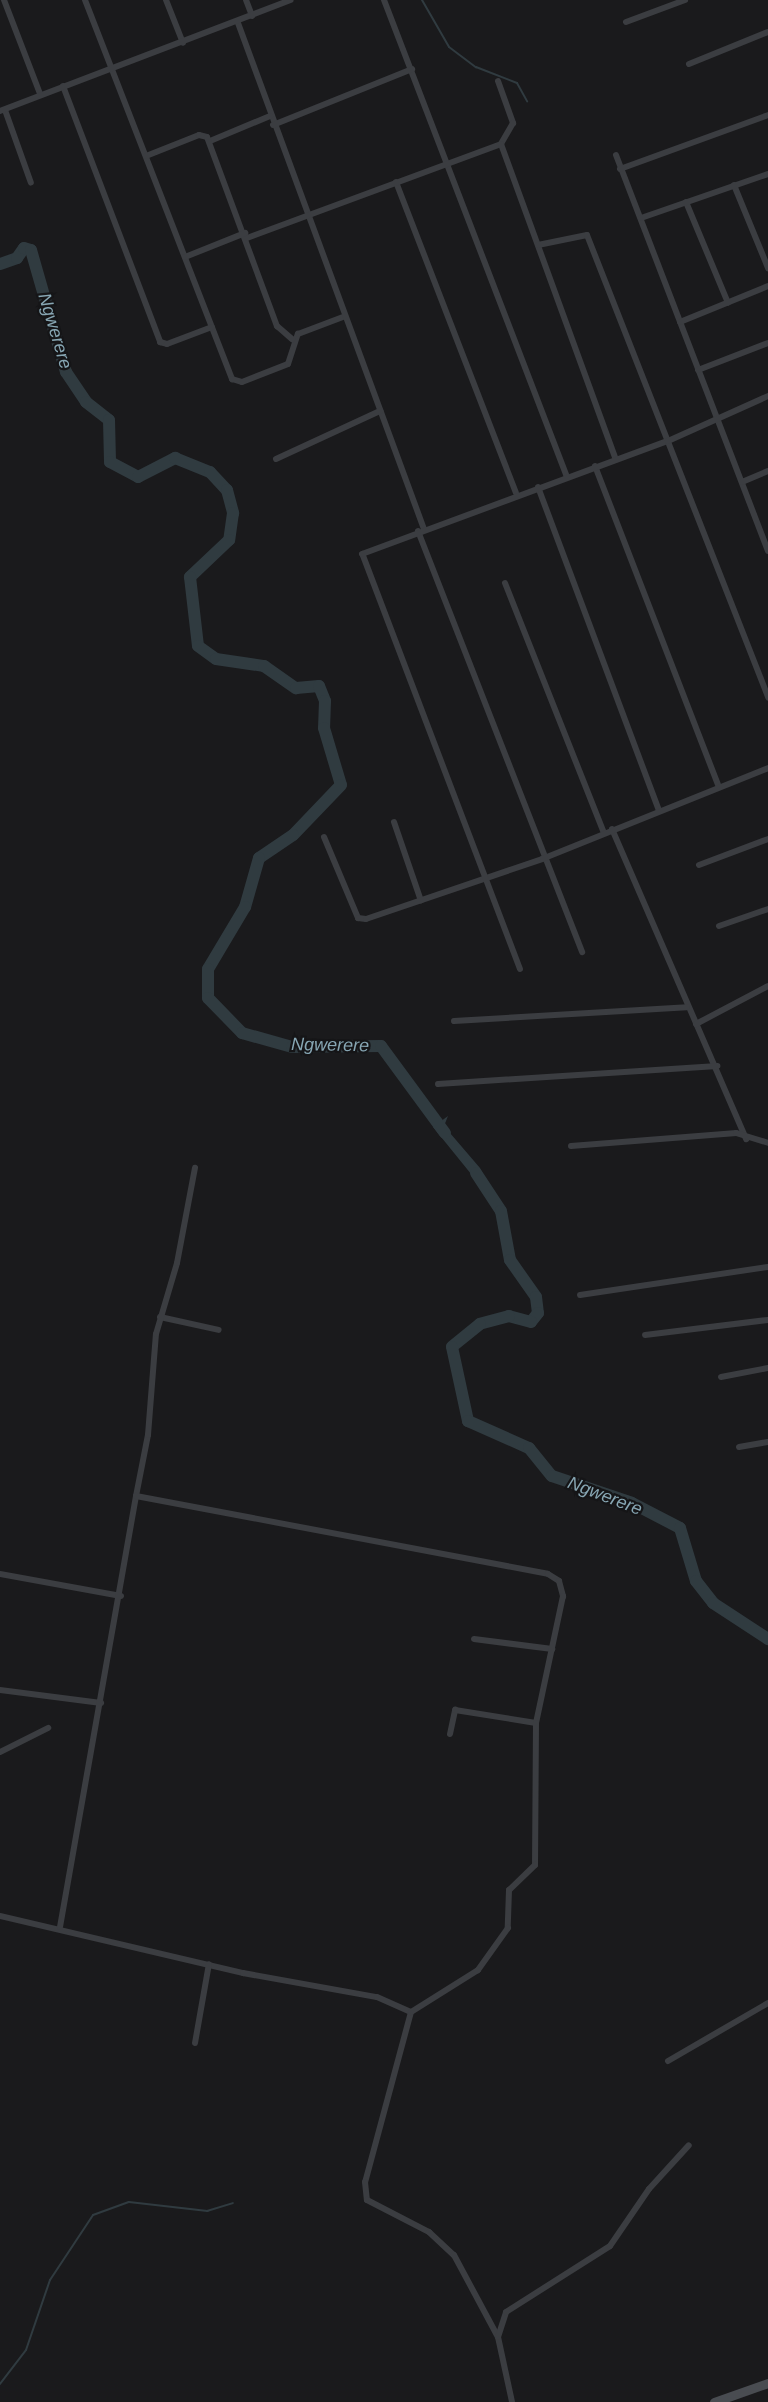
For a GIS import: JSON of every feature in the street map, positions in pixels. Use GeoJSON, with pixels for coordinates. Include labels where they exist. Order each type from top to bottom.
{"type":"FeatureCollection","features":[{"type":"Feature","properties":{"kind":"main road"},"geometry":{"type":"LineString","coordinates":[[714,2402],[768,2383]]}},
{"type":"Feature","properties":{"kind":"street"},"geometry":{"type":"LineString","coordinates":[[4,0],[40,94]]}},
{"type":"Feature","properties":{"kind":"street"},"geometry":{"type":"LineString","coordinates":[[85,0],[212,327],[236,382],[288,364],[292,339]]}},
{"type":"Feature","properties":{"kind":"street"},"geometry":{"type":"LineString","coordinates":[[166,0],[183,43]]}},
{"type":"Feature","properties":{"kind":"street"},"geometry":{"type":"LineString","coordinates":[[246,0],[252,16]]}},
{"type":"Feature","properties":{"kind":"street"},"geometry":{"type":"LineString","coordinates":[[30,183],[3,111],[40,94],[238,23],[291,0]]}},
{"type":"Feature","properties":{"kind":"street"},"geometry":{"type":"LineString","coordinates":[[384,0],[567,477]]}},
{"type":"Feature","properties":{"kind":"street"},"geometry":{"type":"LineString","coordinates":[[626,22],[685,0]]}},
{"type":"Feature","properties":{"kind":"street"},"geometry":{"type":"LineString","coordinates":[[238,23],[273,125],[380,411],[421,530],[542,859],[582,952]]}},
{"type":"Feature","properties":{"kind":"street"},"geometry":{"type":"LineString","coordinates":[[689,64],[768,32]]}},
{"type":"Feature","properties":{"kind":"street"},"geometry":{"type":"LineString","coordinates":[[273,125],[412,69]]}},
{"type":"Feature","properties":{"kind":"street"},"geometry":{"type":"LineString","coordinates":[[185,257],[308,216],[446,160],[501,144],[513,123],[498,81]]}},
{"type":"Feature","properties":{"kind":"street"},"geometry":{"type":"LineString","coordinates":[[63,86],[160,342],[212,327]]}},
{"type":"Feature","properties":{"kind":"street"},"geometry":{"type":"LineString","coordinates":[[620,169],[768,115]]}},
{"type":"Feature","properties":{"kind":"street"},"geometry":{"type":"LineString","coordinates":[[210,141],[270,116]]}},
{"type":"Feature","properties":{"kind":"street"},"geometry":{"type":"LineString","coordinates":[[146,156],[200,135],[210,141],[277,326],[292,339]]}},
{"type":"Feature","properties":{"kind":"street"},"geometry":{"type":"LineString","coordinates":[[501,144],[615,458]]}},
{"type":"Feature","properties":{"kind":"street"},"geometry":{"type":"LineString","coordinates":[[616,155],[768,551]]}},
{"type":"Feature","properties":{"kind":"street"},"geometry":{"type":"LineString","coordinates":[[641,218],[768,174]]}},
{"type":"Feature","properties":{"kind":"street"},"geometry":{"type":"LineString","coordinates":[[396,182],[516,493]]}},
{"type":"Feature","properties":{"kind":"street"},"geometry":{"type":"LineString","coordinates":[[734,185],[768,268]]}},
{"type":"Feature","properties":{"kind":"street"},"geometry":{"type":"LineString","coordinates":[[686,202],[728,303]]}},
{"type":"Feature","properties":{"kind":"street"},"geometry":{"type":"LineString","coordinates":[[538,245],[587,235],[768,698]]}},
{"type":"Feature","properties":{"kind":"street"},"geometry":{"type":"LineString","coordinates":[[680,322],[768,286]]}},
{"type":"Feature","properties":{"kind":"street"},"geometry":{"type":"LineString","coordinates":[[292,339],[343,317]]}},
{"type":"Feature","properties":{"kind":"street"},"geometry":{"type":"LineString","coordinates":[[698,370],[768,343]]}},
{"type":"Feature","properties":{"kind":"street"},"geometry":{"type":"LineString","coordinates":[[520,969],[488,879],[360,559],[366,550],[516,493],[668,441],[716,415],[768,396]]}},
{"type":"Feature","properties":{"kind":"street"},"geometry":{"type":"LineString","coordinates":[[276,459],[380,411]]}},
{"type":"Feature","properties":{"kind":"street"},"geometry":{"type":"LineString","coordinates":[[595,466],[719,787]]}},
{"type":"Feature","properties":{"kind":"street"},"geometry":{"type":"LineString","coordinates":[[742,482],[768,471]]}},
{"type":"Feature","properties":{"kind":"street"},"geometry":{"type":"LineString","coordinates":[[538,486],[659,810]]}},
{"type":"Feature","properties":{"kind":"street"},"geometry":{"type":"LineString","coordinates":[[760,530],[768,527]]}},
{"type":"Feature","properties":{"kind":"street"},"geometry":{"type":"LineString","coordinates":[[505,583],[604,833]]}},
{"type":"Feature","properties":{"kind":"street"},"geometry":{"type":"LineString","coordinates":[[324,837],[358,918],[421,901],[488,879],[768,768]]}},
{"type":"Feature","properties":{"kind":"street"},"geometry":{"type":"LineString","coordinates":[[394,822],[421,901]]}},
{"type":"Feature","properties":{"kind":"street"},"geometry":{"type":"LineString","coordinates":[[612,830],[687,1007],[717,1066],[746,1139]]}},
{"type":"Feature","properties":{"kind":"street"},"geometry":{"type":"LineString","coordinates":[[699,865],[768,839]]}},
{"type":"Feature","properties":{"kind":"street"},"geometry":{"type":"LineString","coordinates":[[719,927],[768,909]]}},
{"type":"Feature","properties":{"kind":"street"},"geometry":{"type":"LineString","coordinates":[[696,1024],[768,986]]}},
{"type":"Feature","properties":{"kind":"street"},"geometry":{"type":"LineString","coordinates":[[454,1021],[687,1007]]}},
{"type":"Feature","properties":{"kind":"street"},"geometry":{"type":"LineString","coordinates":[[438,1084],[717,1066]]}},
{"type":"Feature","properties":{"kind":"street"},"geometry":{"type":"LineString","coordinates":[[571,1146],[736,1133],[746,1139],[768,1143]]}},
{"type":"Feature","properties":{"kind":"street"},"geometry":{"type":"LineString","coordinates":[[60,1927],[121,1596],[160,1317],[177,1263],[195,1168]]}},
{"type":"Feature","properties":{"kind":"street"},"geometry":{"type":"LineString","coordinates":[[579,1295],[768,1267]]}},
{"type":"Feature","properties":{"kind":"street"},"geometry":{"type":"LineString","coordinates":[[160,1317],[219,1330]]}},
{"type":"Feature","properties":{"kind":"street"},"geometry":{"type":"LineString","coordinates":[[645,1335],[768,1320]]}},
{"type":"Feature","properties":{"kind":"street"},"geometry":{"type":"LineString","coordinates":[[721,1377],[768,1368]]}},
{"type":"Feature","properties":{"kind":"street"},"geometry":{"type":"LineString","coordinates":[[740,1448],[768,1442]]}},
{"type":"Feature","properties":{"kind":"street"},"geometry":{"type":"LineString","coordinates":[[136,1496],[548,1574],[560,1581],[563,1596],[536,1723],[535,1865],[509,1890],[508,1928],[478,1971],[411,2012],[365,2182],[368,2200],[429,2232],[454,2255],[498,2337],[512,2402]]}},
{"type":"Feature","properties":{"kind":"street"},"geometry":{"type":"LineString","coordinates":[[0,1574],[121,1596]]}},
{"type":"Feature","properties":{"kind":"street"},"geometry":{"type":"LineString","coordinates":[[474,1639],[552,1649]]}},
{"type":"Feature","properties":{"kind":"street"},"geometry":{"type":"LineString","coordinates":[[0,1690],[101,1703]]}},
{"type":"Feature","properties":{"kind":"street"},"geometry":{"type":"LineString","coordinates":[[450,1734],[455,1710],[536,1723]]}},
{"type":"Feature","properties":{"kind":"street"},"geometry":{"type":"LineString","coordinates":[[0,1752],[48,1728]]}},
{"type":"Feature","properties":{"kind":"street"},"geometry":{"type":"LineString","coordinates":[[0,1916],[60,1927],[209,1964],[377,1997],[411,2012]]}},
{"type":"Feature","properties":{"kind":"street"},"geometry":{"type":"LineString","coordinates":[[195,2043],[209,1964]]}},
{"type":"Feature","properties":{"kind":"street"},"geometry":{"type":"LineString","coordinates":[[668,2061],[768,2004]]}},
{"type":"Feature","properties":{"kind":"street"},"geometry":{"type":"LineString","coordinates":[[498,2337],[506,2312],[610,2246],[649,2189],[689,2145]]}},
{"type":"Feature","properties":{"kind":"shaded area"},"geometry":{"type":"Polygon","coordinates":[[[448,1116],[444,1126],[480,1168],[501,1211],[433,1127],[448,1116]]]}},
{"type":"Feature","properties":{"kind":"waterway"},"geometry":{"type":"LineString","coordinates":[[422,0],[449,47],[476,67],[517,83],[527,101]]}},
{"type":"Feature","properties":{"kind":"waterway","name":"Ngwerere"},"geometry":{"type":"LineString","coordinates":[[0,264],[17,258],[24,248],[31,250],[66,372],[86,402],[109,420],[110,462],[138,477],[175,458],[210,472],[227,490],[233,513],[229,540],[190,577],[198,646],[216,659],[264,666],[296,688],[319,686],[325,701],[324,728],[341,785],[293,835],[259,858],[245,907],[208,969],[208,998],[242,1033],[292,1047],[381,1046],[445,1133]]}},
{"type":"Feature","properties":{"kind":"waterway","name":"Ngwerere"},"geometry":{"type":"LineString","coordinates":[[476,1173],[501,1211],[510,1260],[536,1297],[538,1313],[531,1322],[509,1316],[480,1324],[452,1347],[468,1421],[529,1448],[552,1476],[632,1503],[680,1528],[696,1581],[713,1603],[768,1639]]}},
{"type":"Feature","properties":{"kind":"waterway"},"geometry":{"type":"LineString","coordinates":[[0,2384],[26,2350],[50,2280],[93,2215],[129,2202],[207,2211],[233,2203]]}}]}
